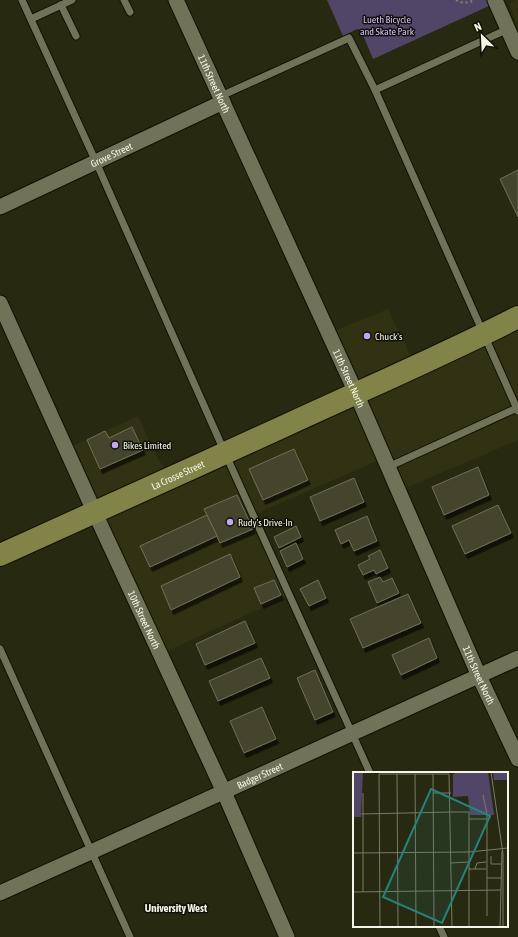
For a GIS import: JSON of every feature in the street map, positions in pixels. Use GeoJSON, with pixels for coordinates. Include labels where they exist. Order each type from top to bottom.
{"type":"FeatureCollection","features":[{"type":"Feature","properties":{"kind":"main road","name":"La Crosse Street"},"geometry":{"type":"LineString","coordinates":[[0,555],[95,513],[518,317]]}},
{"type":"Feature","properties":{"kind":"street","name":"11th Street North"},"geometry":{"type":"LineString","coordinates":[[176,0],[356,393],[479,676],[518,759]]}},
{"type":"Feature","properties":{"kind":"street"},"geometry":{"type":"LineString","coordinates":[[495,0],[518,52]]}},
{"type":"Feature","properties":{"kind":"street","name":"Grove Street"},"geometry":{"type":"LineString","coordinates":[[0,207],[96,162],[222,99]]}},
{"type":"Feature","properties":{"kind":"street","name":"10th Street North"},"geometry":{"type":"LineString","coordinates":[[0,303],[224,792],[287,937]]}},
{"type":"Feature","properties":{"kind":"street","name":"Badger Street"},"geometry":{"type":"LineString","coordinates":[[0,893],[518,658]]}},
{"type":"Feature","properties":{"kind":"lane"},"geometry":{"type":"LineString","coordinates":[[22,0],[370,772]]}},
{"type":"Feature","properties":{"kind":"lane"},"geometry":{"type":"LineString","coordinates":[[31,19],[72,0]]}},
{"type":"Feature","properties":{"kind":"lane"},"geometry":{"type":"LineString","coordinates":[[124,0],[130,12]]}},
{"type":"Feature","properties":{"kind":"lane"},"geometry":{"type":"LineString","coordinates":[[62,5],[76,36]]}},
{"type":"Feature","properties":{"kind":"lane"},"geometry":{"type":"LineString","coordinates":[[375,90],[508,30]]}},
{"type":"Feature","properties":{"kind":"lane"},"geometry":{"type":"LineString","coordinates":[[222,99],[350,38],[375,90],[517,409],[388,467]]}},
{"type":"Feature","properties":{"kind":"lane"},"geometry":{"type":"LineString","coordinates":[[0,649],[130,937]]}},
{"type":"Feature","properties":{"kind":"lane"},"geometry":{"type":"LineString","coordinates":[[439,927],[444,937]]}},
{"type":"Feature","properties":{"kind":"path"},"geometry":{"type":"LineString","coordinates":[[456,0],[461,3],[468,3],[475,0]]}},
{"type":"Feature","properties":{"kind":"shaded area"},"geometry":{"type":"Polygon","coordinates":[[[518,0],[518,28],[509,3],[518,0]]]}},
{"type":"Feature","properties":{"kind":"shaded area"},"geometry":{"type":"Polygon","coordinates":[[[388,309],[416,366],[518,317],[518,440],[399,491],[384,458],[253,515],[289,596],[160,654],[66,449],[138,416],[159,461],[174,476],[356,393],[329,333],[388,309]]]}},
{"type":"Feature","properties":{"kind":"green space","name":"Lueth Bicycle and Skate Park"},"geometry":{"type":"Polygon","coordinates":[[[327,0],[502,0],[373,59],[361,30],[357,29],[343,36],[327,0]]]}},
{"type":"Feature","properties":{"kind":"building"},"geometry":{"type":"Polygon","coordinates":[[[518,170],[518,217],[500,179],[518,170]]]}},
{"type":"Feature","properties":{"kind":"building","name":"Bikes Limited"},"geometry":{"type":"Polygon","coordinates":[[[132,427],[143,450],[100,469],[87,440],[105,431],[109,438],[132,427]]]}},
{"type":"Feature","properties":{"kind":"building"},"geometry":{"type":"Polygon","coordinates":[[[294,449],[308,480],[263,500],[249,469],[294,449]]]}},
{"type":"Feature","properties":{"kind":"building"},"geometry":{"type":"Polygon","coordinates":[[[478,467],[489,495],[444,515],[432,487],[478,467]]]}},
{"type":"Feature","properties":{"kind":"building"},"geometry":{"type":"Polygon","coordinates":[[[354,478],[364,502],[320,521],[310,497],[354,478]]]}},
{"type":"Feature","properties":{"kind":"building","name":"Rudy's Drive-In"},"geometry":{"type":"Polygon","coordinates":[[[237,495],[253,529],[220,543],[204,509],[237,495]]]}},
{"type":"Feature","properties":{"kind":"building"},"geometry":{"type":"Polygon","coordinates":[[[498,505],[511,533],[465,554],[452,526],[498,505]]]}},
{"type":"Feature","properties":{"kind":"building"},"geometry":{"type":"Polygon","coordinates":[[[207,515],[217,536],[150,567],[140,546],[207,515]]]}},
{"type":"Feature","properties":{"kind":"building"},"geometry":{"type":"Polygon","coordinates":[[[367,516],[377,541],[354,551],[349,540],[341,544],[335,530],[367,516]]]}},
{"type":"Feature","properties":{"kind":"building"},"geometry":{"type":"Polygon","coordinates":[[[296,526],[301,537],[279,548],[274,537],[296,526]]]}},
{"type":"Feature","properties":{"kind":"building"},"geometry":{"type":"Polygon","coordinates":[[[296,543],[303,559],[287,567],[280,551],[296,543]]]}},
{"type":"Feature","properties":{"kind":"building"},"geometry":{"type":"Polygon","coordinates":[[[380,550],[388,568],[376,574],[374,570],[363,575],[358,565],[370,559],[368,556],[380,550]]]}},
{"type":"Feature","properties":{"kind":"building"},"geometry":{"type":"Polygon","coordinates":[[[230,554],[240,577],[171,610],[161,586],[230,554]]]}},
{"type":"Feature","properties":{"kind":"building"},"geometry":{"type":"Polygon","coordinates":[[[380,577],[383,582],[392,578],[399,593],[377,603],[368,582],[380,577]]]}},
{"type":"Feature","properties":{"kind":"building"},"geometry":{"type":"Polygon","coordinates":[[[274,580],[281,595],[261,604],[254,588],[274,580]]]}},
{"type":"Feature","properties":{"kind":"building"},"geometry":{"type":"Polygon","coordinates":[[[318,580],[326,598],[309,606],[300,589],[318,580]]]}},
{"type":"Feature","properties":{"kind":"building"},"geometry":{"type":"Polygon","coordinates":[[[408,594],[421,623],[363,648],[350,619],[408,594]]]}},
{"type":"Feature","properties":{"kind":"building"},"geometry":{"type":"Polygon","coordinates":[[[245,621],[255,643],[205,665],[196,644],[245,621]]]}},
{"type":"Feature","properties":{"kind":"building"},"geometry":{"type":"Polygon","coordinates":[[[429,638],[437,658],[401,675],[392,655],[429,638]]]}},
{"type":"Feature","properties":{"kind":"building"},"geometry":{"type":"Polygon","coordinates":[[[261,658],[270,678],[218,701],[209,681],[261,658]]]}},
{"type":"Feature","properties":{"kind":"building"},"geometry":{"type":"Polygon","coordinates":[[[315,670],[333,712],[315,720],[297,678],[315,670]]]}},
{"type":"Feature","properties":{"kind":"building"},"geometry":{"type":"Polygon","coordinates":[[[262,707],[276,739],[244,753],[230,721],[262,707]]]}},
{"type":"Feature","properties":{"kind":"place","name":"Chuck's"},"geometry":{"type":"Point","coordinates":[367,336]}},
{"type":"Feature","properties":{"kind":"place","name":"Bikes Limited"},"geometry":{"type":"Point","coordinates":[115,445]}},
{"type":"Feature","properties":{"kind":"place","name":"Rudy's Drive-In"},"geometry":{"type":"Point","coordinates":[230,522]}},
{"type":"Feature","properties":{"kind":"district","name":"University West"},"geometry":{"type":"Point","coordinates":[176,908]}}]}
